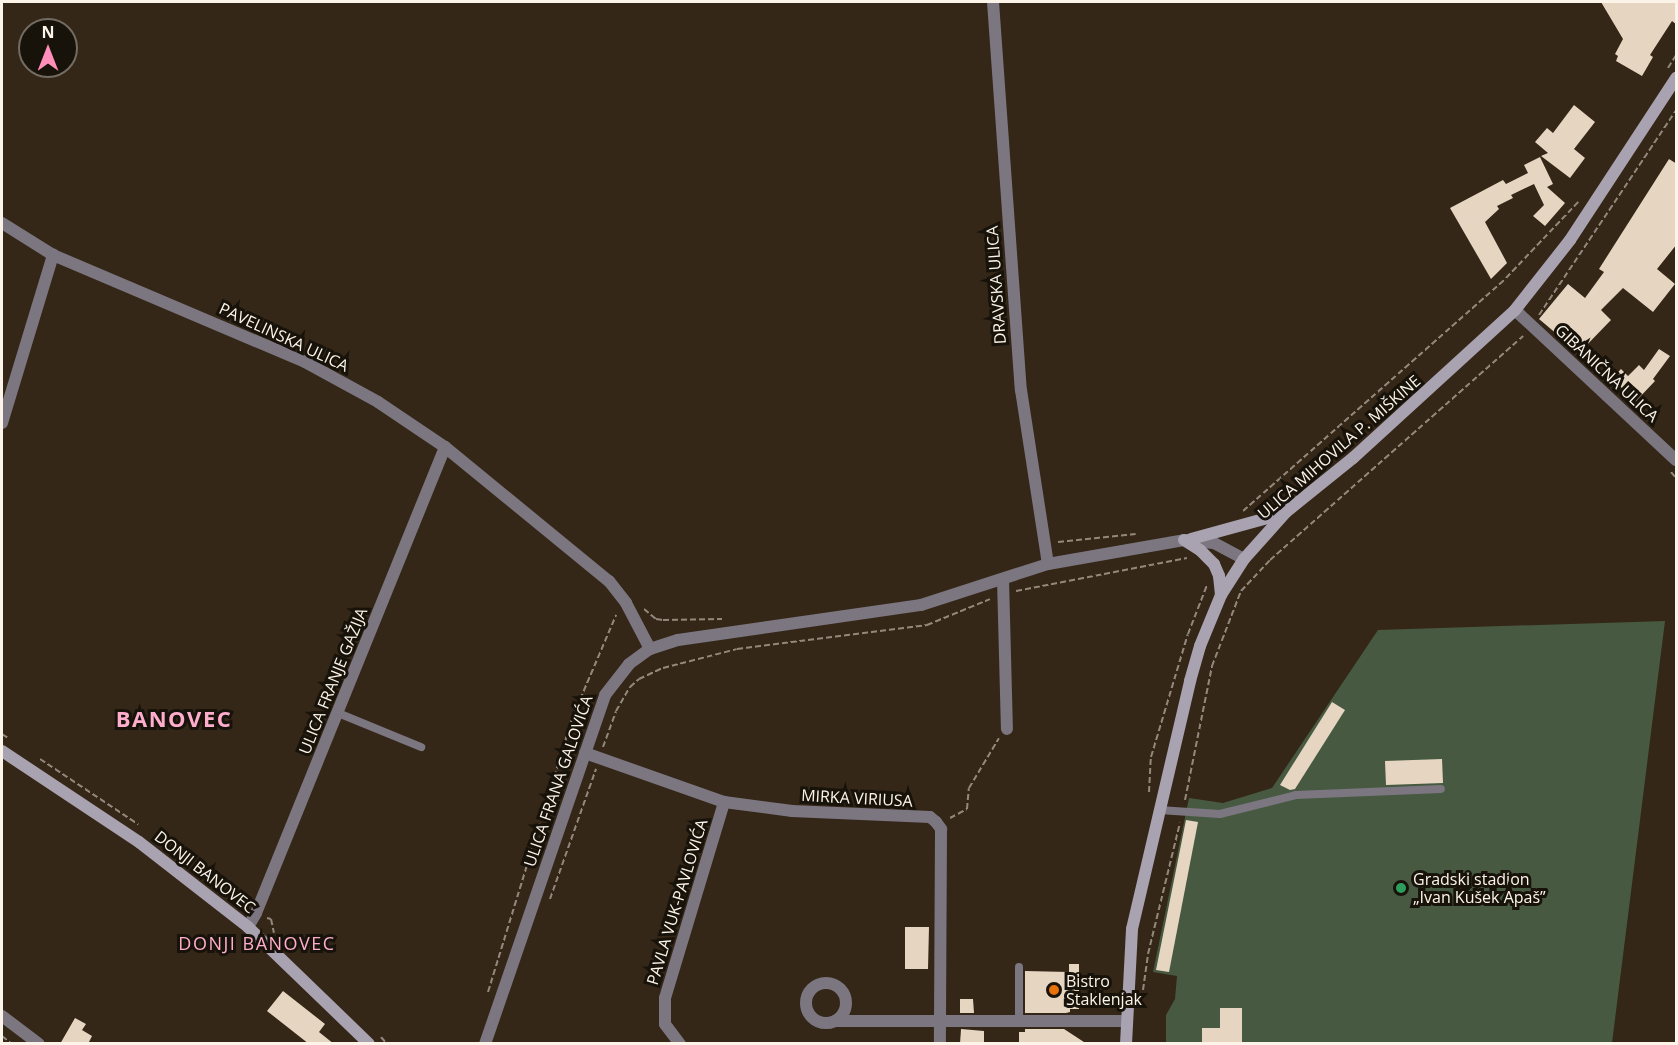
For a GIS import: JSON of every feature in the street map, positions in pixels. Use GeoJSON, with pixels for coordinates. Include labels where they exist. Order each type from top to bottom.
{"type":"FeatureCollection","features":[{"type":"Feature","properties":{"kind":"main road","name":"ULICA MIHOVILA P. MIŠKINE"},"geometry":{"type":"LineString","coordinates":[[1126,1044],[1132,929],[1200,646],[1221,595],[1244,559],[1286,512],[1362,450],[1515,310],[1570,240],[1671,76]]}},
{"type":"Feature","properties":{"kind":"main road"},"geometry":{"type":"LineString","coordinates":[[1187,540],[1266,520],[1286,512]]}},
{"type":"Feature","properties":{"kind":"main road"},"geometry":{"type":"LineString","coordinates":[[1187,540],[1214,564],[1219,576],[1221,595]]}},
{"type":"Feature","properties":{"kind":"main road","name":"DONJI BANOVEC"},"geometry":{"type":"LineString","coordinates":[[2,751],[139,842],[248,927],[369,1044]]}},
{"type":"Feature","properties":{"kind":"street","name":"DRAVSKA ULICA"},"geometry":{"type":"LineString","coordinates":[[993,2],[1021,390],[1048,564]]}},
{"type":"Feature","properties":{"kind":"street","name":"PAVELINSKA ULICA"},"geometry":{"type":"LineString","coordinates":[[2,223],[53,255],[305,362],[378,402],[445,447],[609,581],[626,603],[650,649]]}},
{"type":"Feature","properties":{"kind":"street"},"geometry":{"type":"LineString","coordinates":[[2,423],[53,255]]}},
{"type":"Feature","properties":{"kind":"street","name":"GIBANIČNA ULICA"},"geometry":{"type":"LineString","coordinates":[[1515,310],[1677,460]]}},
{"type":"Feature","properties":{"kind":"street","name":"ULICA FRANJE GAŽIJA"},"geometry":{"type":"LineString","coordinates":[[248,927],[256,913],[445,447]]}},
{"type":"Feature","properties":{"kind":"street","name":"ULICA FRANA GALOVIĆA"},"geometry":{"type":"LineString","coordinates":[[485,1044],[610,686],[629,664],[650,649],[678,640],[921,605],[1048,564],[1187,540],[1214,543],[1244,559]]}},
{"type":"Feature","properties":{"kind":"street"},"geometry":{"type":"LineString","coordinates":[[1003,579],[1007,729]]}},
{"type":"Feature","properties":{"kind":"street","name":"MIRKA VIRIUSA"},"geometry":{"type":"LineString","coordinates":[[585,753],[724,802],[792,811],[930,817],[941,829],[940,1044]]}},
{"type":"Feature","properties":{"kind":"street","name":"PAVLA VUK-PAVLOVIĆA"},"geometry":{"type":"LineString","coordinates":[[680,1044],[665,1024],[665,998],[724,802]]}},
{"type":"Feature","properties":{"kind":"street"},"geometry":{"type":"LineString","coordinates":[[2,1016],[39,1044]]}},
{"type":"Feature","properties":{"kind":"street"},"geometry":{"type":"LineString","coordinates":[[835,1021],[1126,1021]]}},
{"type":"Feature","properties":{"kind":"lane"},"geometry":{"type":"LineString","coordinates":[[338,713],[421,747]]}},
{"type":"Feature","properties":{"kind":"lane"},"geometry":{"type":"LineString","coordinates":[[1159,810],[1220,814],[1296,795],[1441,789]]}},
{"type":"Feature","properties":{"kind":"lane"},"geometry":{"type":"LineString","coordinates":[[1019,967],[1019,1020]]}},
{"type":"Feature","properties":{"kind":"path"},"geometry":{"type":"LineString","coordinates":[[1671,76],[1677,55]]}},
{"type":"Feature","properties":{"kind":"path"},"geometry":{"type":"LineString","coordinates":[[1142,998],[1148,954],[1182,812],[1212,666],[1241,591],[1270,560],[1442,410],[1531,325],[1677,110]]}},
{"type":"Feature","properties":{"kind":"path"},"geometry":{"type":"LineString","coordinates":[[1238,527],[1236,517],[1506,278],[1584,194]]}},
{"type":"Feature","properties":{"kind":"path"},"geometry":{"type":"LineString","coordinates":[[1052,543],[1144,534]]}},
{"type":"Feature","properties":{"kind":"path"},"geometry":{"type":"LineString","coordinates":[[1013,591],[1172,559],[1194,558]]}},
{"type":"Feature","properties":{"kind":"path"},"geometry":{"type":"LineString","coordinates":[[1149,794],[1150,764],[1157,736],[1188,634],[1208,582],[1208,571],[1214,564]]}},
{"type":"Feature","properties":{"kind":"path"},"geometry":{"type":"LineString","coordinates":[[602,750],[624,696],[639,679],[651,672],[694,658],[737,649],[927,625],[970,610],[1000,594]]}},
{"type":"Feature","properties":{"kind":"path"},"geometry":{"type":"LineString","coordinates":[[642,607],[656,619],[725,619]]}},
{"type":"Feature","properties":{"kind":"path"},"geometry":{"type":"LineString","coordinates":[[487,995],[573,716],[618,610]]}},
{"type":"Feature","properties":{"kind":"path"},"geometry":{"type":"LineString","coordinates":[[944,817],[947,820],[967,809],[969,788],[1007,729]]}},
{"type":"Feature","properties":{"kind":"path"},"geometry":{"type":"LineString","coordinates":[[549,902],[598,764]]}},
{"type":"Feature","properties":{"kind":"path"},"geometry":{"type":"LineString","coordinates":[[263,918],[271,919],[276,935]]}},
{"type":"Feature","properties":{"kind":"path"},"geometry":{"type":"LineString","coordinates":[[2,1036],[12,1044]]}},
{"type":"Feature","properties":{"kind":"green space","name":"Gradski stadion „Ivan Kušek Apaš”"},"geometry":{"type":"Polygon","coordinates":[[[1665,621],[1612,1043],[1166,1043],[1166,1015],[1175,999],[1177,976],[1153,972],[1189,798],[1223,803],[1272,788],[1378,630],[1665,621]]]}},
{"type":"Feature","properties":{"kind":"building"},"geometry":{"type":"Polygon","coordinates":[[[1601,2],[1677,2],[1677,25],[1672,21],[1650,55],[1653,57],[1642,76],[1616,61],[1618,56],[1615,54],[1623,39],[1601,2]]]}},
{"type":"Feature","properties":{"kind":"building"},"geometry":{"type":"Polygon","coordinates":[[[1574,105],[1595,122],[1574,149],[1585,158],[1570,178],[1541,156],[1548,153],[1535,142],[1547,128],[1553,133],[1574,105]]]}},
{"type":"Feature","properties":{"kind":"building"},"geometry":{"type":"Polygon","coordinates":[[[1540,157],[1553,184],[1547,187],[1565,203],[1545,226],[1533,216],[1544,205],[1534,184],[1511,195],[1513,198],[1497,206],[1499,209],[1485,222],[1507,263],[1491,279],[1450,208],[1503,180],[1506,184],[1528,173],[1524,165],[1540,157]]]}},
{"type":"Feature","properties":{"kind":"building"},"geometry":{"type":"Polygon","coordinates":[[[1669,159],[1677,164],[1677,244],[1657,269],[1675,284],[1653,312],[1623,288],[1601,310],[1611,320],[1580,352],[1560,332],[1558,335],[1539,319],[1568,284],[1585,298],[1604,272],[1599,269],[1669,159]]]}},
{"type":"Feature","properties":{"kind":"building"},"geometry":{"type":"Polygon","coordinates":[[[1659,349],[1670,356],[1653,379],[1655,381],[1636,401],[1612,379],[1621,369],[1628,376],[1639,365],[1644,370],[1659,349]]]}},
{"type":"Feature","properties":{"kind":"building"},"geometry":{"type":"Polygon","coordinates":[[[1332,702],[1345,710],[1295,789],[1290,790],[1280,785],[1332,702]]]}},
{"type":"Feature","properties":{"kind":"building"},"geometry":{"type":"Polygon","coordinates":[[[1442,759],[1443,783],[1386,785],[1385,761],[1442,759]]]}},
{"type":"Feature","properties":{"kind":"building"},"geometry":{"type":"Polygon","coordinates":[[[1186,820],[1198,822],[1169,972],[1156,970],[1186,820]]]}},
{"type":"Feature","properties":{"kind":"building"},"geometry":{"type":"Polygon","coordinates":[[[905,927],[929,927],[928,969],[905,969],[905,927]]]}},
{"type":"Feature","properties":{"kind":"building"},"geometry":{"type":"Polygon","coordinates":[[[1069,964],[1079,964],[1079,1009],[1070,1009],[1070,1012],[1066,1013],[1025,1013],[1025,971],[1069,972],[1069,964]]]}},
{"type":"Feature","properties":{"kind":"building"},"geometry":{"type":"Polygon","coordinates":[[[283,991],[325,1024],[319,1032],[334,1044],[309,1044],[267,1011],[283,991]]]}},
{"type":"Feature","properties":{"kind":"building"},"geometry":{"type":"Polygon","coordinates":[[[960,999],[973,999],[974,1013],[960,1013],[960,999]]]}},
{"type":"Feature","properties":{"kind":"building"},"geometry":{"type":"Polygon","coordinates":[[[1220,1008],[1242,1008],[1242,1044],[1202,1044],[1202,1028],[1220,1028],[1220,1008]]]}},
{"type":"Feature","properties":{"kind":"building"},"geometry":{"type":"Polygon","coordinates":[[[75,1018],[86,1024],[82,1030],[92,1036],[88,1044],[60,1044],[75,1018]]]}},
{"type":"Feature","properties":{"kind":"building"},"geometry":{"type":"Polygon","coordinates":[[[961,1029],[984,1031],[984,1044],[960,1044],[961,1029]]]}},
{"type":"Feature","properties":{"kind":"building"},"geometry":{"type":"Polygon","coordinates":[[[1025,1029],[1064,1029],[1087,1044],[1019,1044],[1019,1032],[1025,1032],[1025,1029]]]}},
{"type":"Feature","properties":{"kind":"place","name":"Gradski stadion „Ivan Kušek Apaš”"},"geometry":{"type":"Point","coordinates":[1401,888]}},
{"type":"Feature","properties":{"kind":"place","name":"Bistro Staklenjak"},"geometry":{"type":"Point","coordinates":[1054,990]}},
{"type":"Feature","properties":{"kind":"district","name":"BANOVEC"},"geometry":{"type":"Point","coordinates":[174,719]}},
{"type":"Feature","properties":{"kind":"district","name":"DONJI BANOVEC"},"geometry":{"type":"Point","coordinates":[257,943]}}]}
